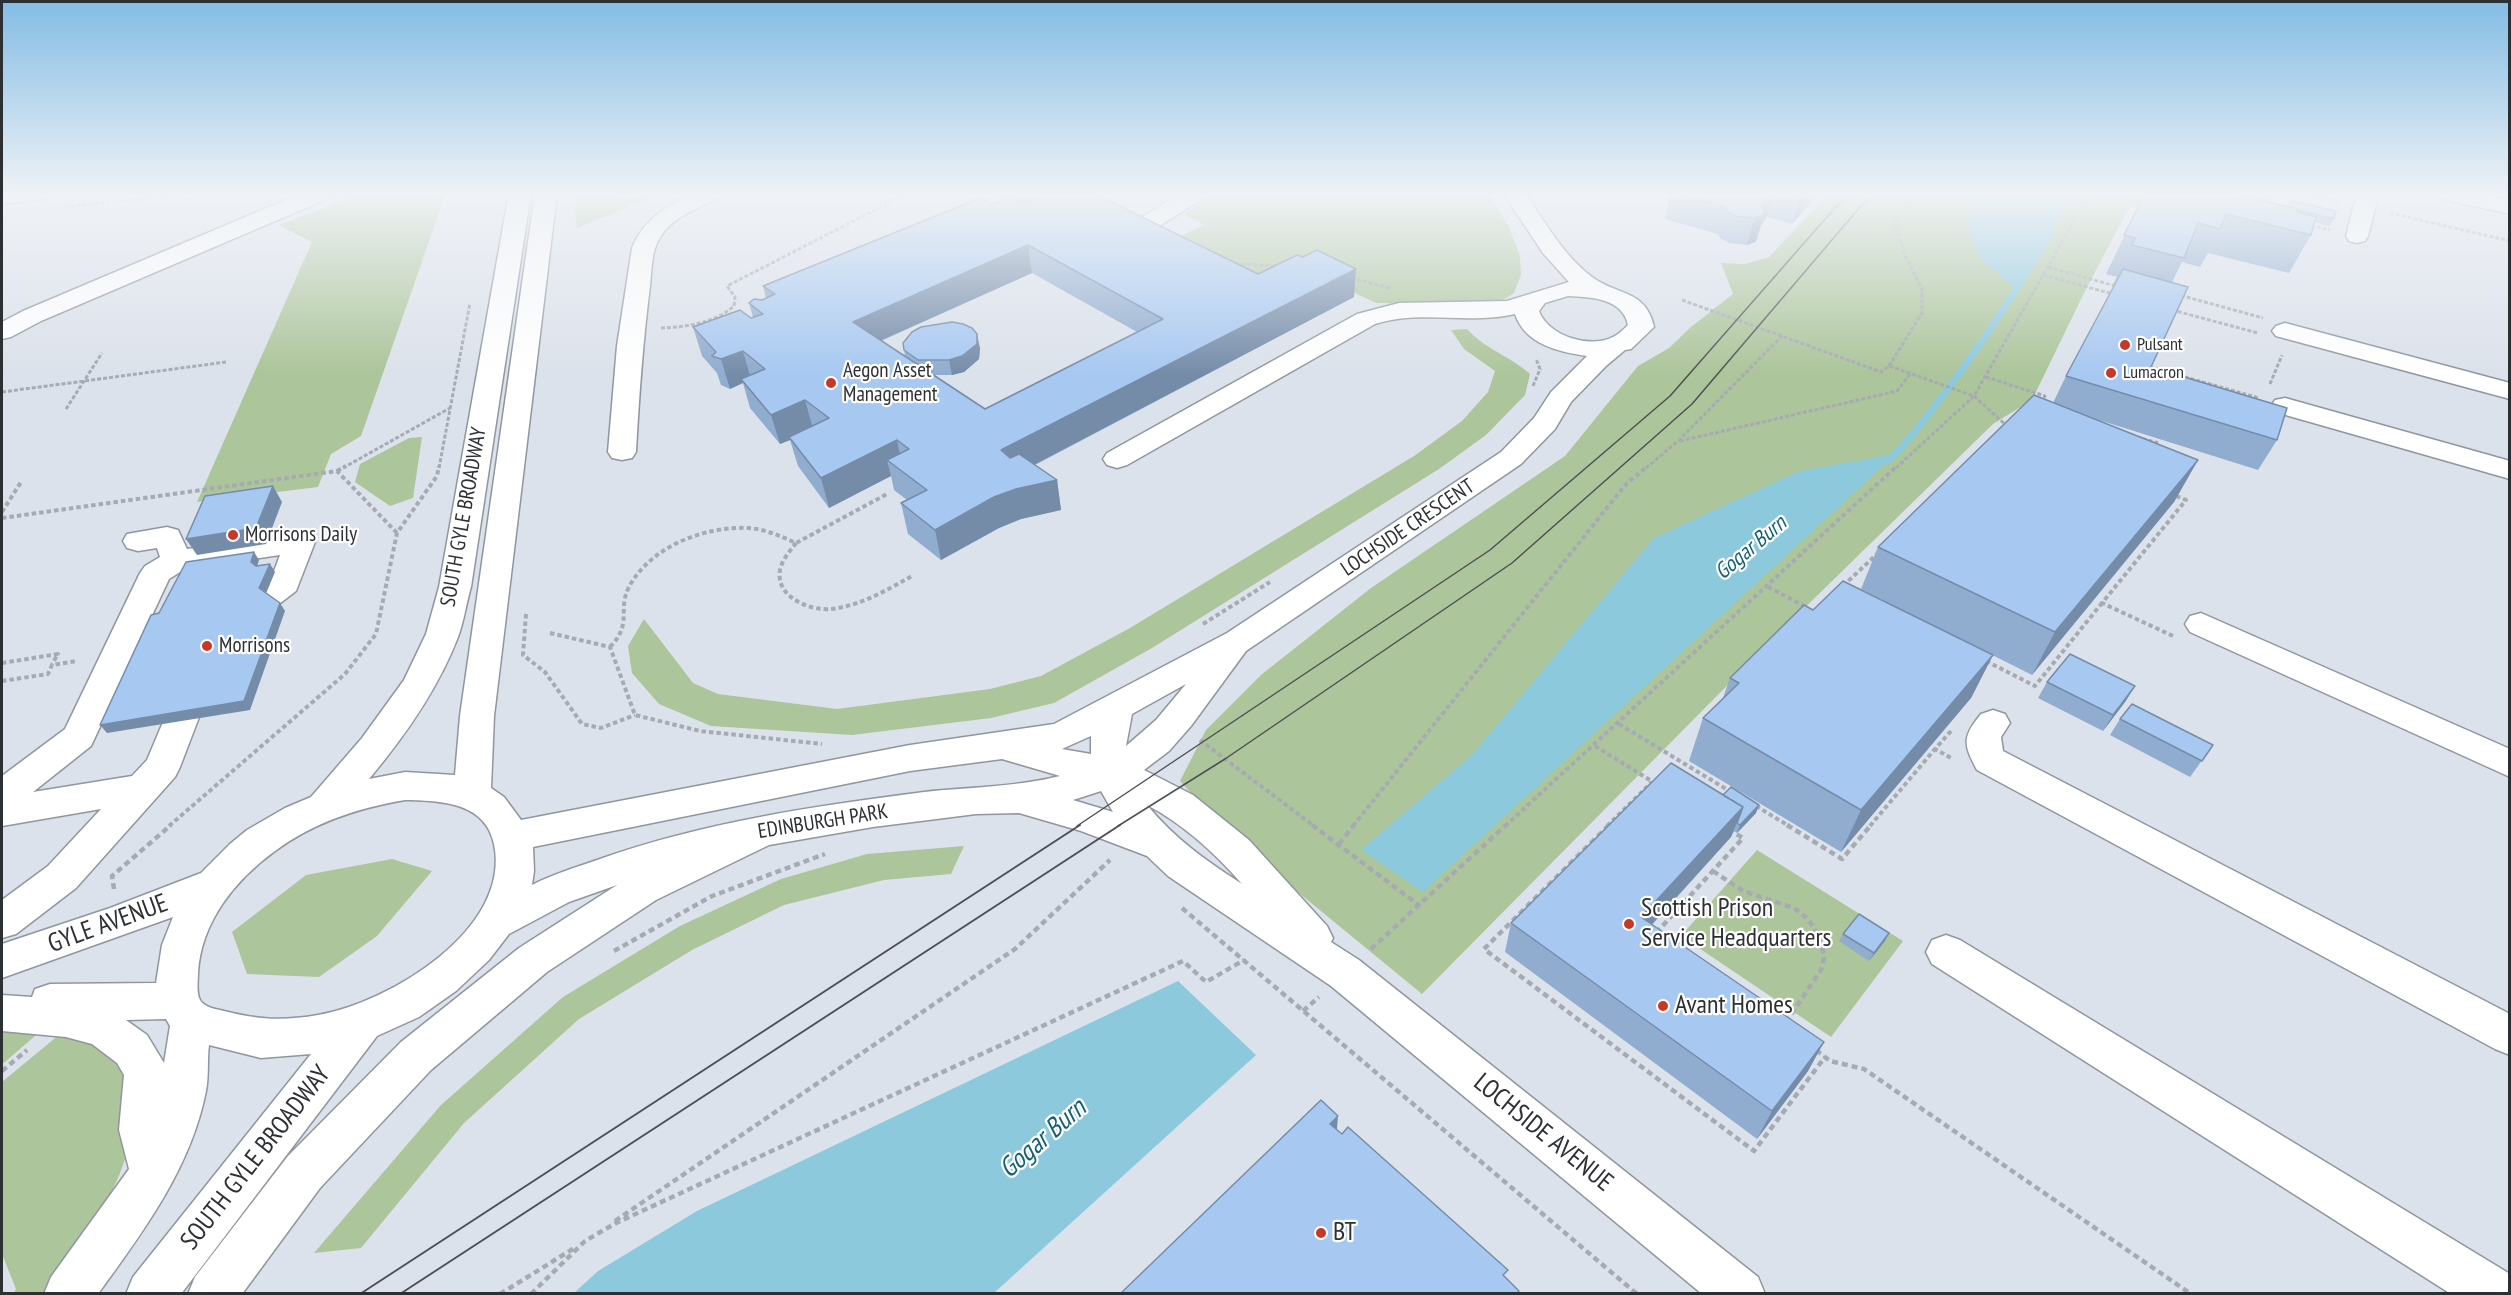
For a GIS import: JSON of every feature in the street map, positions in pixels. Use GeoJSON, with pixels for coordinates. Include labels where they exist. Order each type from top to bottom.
{"type":"FeatureCollection","features":[{"type":"Feature","properties":{"kind":"street"},"geometry":{"type":"LineString","coordinates":[[2,332],[32,316],[179,253]]}},
{"type":"Feature","properties":{"kind":"street","name":"SOUTH GYLE BROADWAY"},"geometry":{"type":"LineString","coordinates":[[324,806],[372,753],[402,711],[440,639],[455,586],[510,253]]}},
{"type":"Feature","properties":{"kind":"street","name":"SOUTH GYLE BROADWAY"},"geometry":{"type":"LineString","coordinates":[[472,795],[477,716],[538,253]]}},
{"type":"Feature","properties":{"kind":"street"},"geometry":{"type":"LineString","coordinates":[[622,452],[631,327],[642,253]]}},
{"type":"Feature","properties":{"kind":"street","name":"LOCHSIDE CRESCENT"},"geometry":{"type":"LineString","coordinates":[[1541,253],[1545,284],[1525,313],[1540,343],[1557,353],[1561,372],[1560,398]]}},
{"type":"Feature","properties":{"kind":"street","name":"LOCHSIDE CRESCENT"},"geometry":{"type":"LineString","coordinates":[[1004,746],[1062,736],[1239,640],[1511,458],[1545,423],[1560,398],[1597,360],[1615,346],[1634,338],[1641,327],[1640,317],[1622,300],[1599,292],[1572,275],[1555,253]]}},
{"type":"Feature","properties":{"kind":"street","name":"LOCHSIDE CRESCENT"},"geometry":{"type":"LineString","coordinates":[[1535,299],[1566,289],[1599,292]]}},
{"type":"Feature","properties":{"kind":"street"},"geometry":{"type":"LineString","coordinates":[[1117,459],[1383,312],[1422,309],[1465,311],[1506,309],[1535,299]]}},
{"type":"Feature","properties":{"kind":"street"},"geometry":{"type":"LineString","coordinates":[[1465,311],[1505,320],[1540,343],[1578,348],[1615,346]]}},
{"type":"Feature","properties":{"kind":"street"},"geometry":{"type":"LineString","coordinates":[[2275,334],[2510,392]]}},
{"type":"Feature","properties":{"kind":"street"},"geometry":{"type":"LineString","coordinates":[[2274,403],[2510,470]]}},
{"type":"Feature","properties":{"kind":"street"},"geometry":{"type":"LineString","coordinates":[[138,542],[167,537],[177,560]]}},
{"type":"Feature","properties":{"kind":"street"},"geometry":{"type":"LineString","coordinates":[[2,793],[25,780],[79,737],[156,573],[177,560],[300,542],[285,584],[214,636],[162,767],[62,877],[2,922]]}},
{"type":"Feature","properties":{"kind":"street"},"geometry":{"type":"LineString","coordinates":[[2201,624],[2510,764]]}},
{"type":"Feature","properties":{"kind":"street","name":"LOCHSIDE CRESCENT"},"geometry":{"type":"LineString","coordinates":[[1019,799],[1079,784],[1113,771],[1182,734],[1239,640]]}},
{"type":"Feature","properties":{"kind":"street","name":"LOCHSIDE AVENUE"},"geometry":{"type":"LineString","coordinates":[[1118,706],[1108,746],[1113,771],[1121,797],[1158,845],[1182,865],[1345,973],[1741,1293]]}},
{"type":"Feature","properties":{"kind":"street"},"geometry":{"type":"LineString","coordinates":[[1993,723],[1983,735],[1982,745],[1990,760],[2510,1036]]}},
{"type":"Feature","properties":{"kind":"street"},"geometry":{"type":"LineString","coordinates":[[1180,805],[1172,792],[1165,768],[1182,734]]}},
{"type":"Feature","properties":{"kind":"street","name":"LOCHSIDE AVENUE"},"geometry":{"type":"LineString","coordinates":[[1004,746],[1058,762],[1113,771],[1180,805],[1236,851],[1345,973]]}},
{"type":"Feature","properties":{"kind":"street","name":"EDINBURGH PARK"},"geometry":{"type":"LineString","coordinates":[[513,836],[910,758],[1004,746]]}},
{"type":"Feature","properties":{"kind":"street","name":"SOUTH GYLE BROADWAY"},"geometry":{"type":"LineString","coordinates":[[68,1293],[120,1225],[153,1173],[177,1118],[185,1090],[185,1010],[177,969],[186,928],[213,885],[244,854],[273,833],[324,806],[365,792],[405,786],[441,787],[472,795],[497,812],[513,836],[517,862],[511,891],[495,922],[471,952],[440,980],[403,1004],[362,1023],[308,1038],[257,1040],[185,1010]]}},
{"type":"Feature","properties":{"kind":"street"},"geometry":{"type":"LineString","coordinates":[[2,812],[143,788]]}},
{"type":"Feature","properties":{"kind":"street","name":"EDINBURGH PARK"},"geometry":{"type":"LineString","coordinates":[[495,922],[555,891],[653,856],[762,831],[953,803],[1019,799],[1089,819],[1158,845]]}},
{"type":"Feature","properties":{"kind":"street"},"geometry":{"type":"LineString","coordinates":[[212,1293],[304,1172],[416,1056],[533,960],[642,889],[762,831]]}},
{"type":"Feature","properties":{"kind":"street","name":"GYLE AVENUE"},"geometry":{"type":"LineString","coordinates":[[2,961],[120,921],[213,885]]}},
{"type":"Feature","properties":{"kind":"street"},"geometry":{"type":"LineString","coordinates":[[1946,952],[2496,1293]]}},
{"type":"Feature","properties":{"kind":"street"},"geometry":{"type":"LineString","coordinates":[[2,1007],[33,1003],[185,1010]]}},
{"type":"Feature","properties":{"kind":"street"},"geometry":{"type":"LineString","coordinates":[[2,1013],[66,1018],[104,1028],[132,1049],[146,1072],[141,1130],[153,1173]]}},
{"type":"Feature","properties":{"kind":"street","name":"SOUTH GYLE BROADWAY"},"geometry":{"type":"LineString","coordinates":[[150,1293],[362,1023]]}},
{"type":"Feature","properties":{"kind":"path"},"geometry":{"type":"LineString","coordinates":[[631,327],[674,328],[724,316],[734,308],[736,300],[733,291],[727,286],[790,253]]}},
{"type":"Feature","properties":{"kind":"path"},"geometry":{"type":"LineString","coordinates":[[1682,300],[1881,372],[1889,366],[1922,313],[1922,289],[1905,253]]}},
{"type":"Feature","properties":{"kind":"path"},"geometry":{"type":"LineString","coordinates":[[1303,1011],[1619,724],[1974,396],[2056,253]]}},
{"type":"Feature","properties":{"kind":"path"},"geometry":{"type":"LineString","coordinates":[[1232,264],[1281,266]]}},
{"type":"Feature","properties":{"kind":"path"},"geometry":{"type":"LineString","coordinates":[[2048,267],[2122,288]]}},
{"type":"Feature","properties":{"kind":"path"},"geometry":{"type":"LineString","coordinates":[[2043,275],[2115,294]]}},
{"type":"Feature","properties":{"kind":"path"},"geometry":{"type":"LineString","coordinates":[[1347,277],[1391,288]]}},
{"type":"Feature","properties":{"kind":"path"},"geometry":{"type":"LineString","coordinates":[[120,921],[112,876],[345,674],[376,634],[397,533],[437,476],[471,295]]}},
{"type":"Feature","properties":{"kind":"path"},"geometry":{"type":"LineString","coordinates":[[2179,303],[2183,296],[2275,334]]}},
{"type":"Feature","properties":{"kind":"path"},"geometry":{"type":"LineString","coordinates":[[2162,307],[2275,334]]}},
{"type":"Feature","properties":{"kind":"path"},"geometry":{"type":"LineString","coordinates":[[2150,367],[2274,403],[2275,334]]}},
{"type":"Feature","properties":{"kind":"path"},"geometry":{"type":"LineString","coordinates":[[1339,844],[1626,484],[1678,441],[1782,336]]}},
{"type":"Feature","properties":{"kind":"path"},"geometry":{"type":"LineString","coordinates":[[1529,394],[1540,369],[1540,343]]}},
{"type":"Feature","properties":{"kind":"path"},"geometry":{"type":"LineString","coordinates":[[66,409],[102,352]]}},
{"type":"Feature","properties":{"kind":"path"},"geometry":{"type":"LineString","coordinates":[[2,392],[226,362]]}},
{"type":"Feature","properties":{"kind":"path"},"geometry":{"type":"LineString","coordinates":[[1889,366],[1974,396],[2009,428]]}},
{"type":"Feature","properties":{"kind":"path"},"geometry":{"type":"LineString","coordinates":[[1678,441],[1897,391],[1911,373]]}},
{"type":"Feature","properties":{"kind":"path"},"geometry":{"type":"LineString","coordinates":[[1986,377],[2045,396],[2040,406]]}},
{"type":"Feature","properties":{"kind":"path"},"geometry":{"type":"LineString","coordinates":[[2,518],[337,471],[450,408]]}},
{"type":"Feature","properties":{"kind":"path"},"geometry":{"type":"LineString","coordinates":[[2126,433],[2159,443]]}},
{"type":"Feature","properties":{"kind":"path"},"geometry":{"type":"LineString","coordinates":[[337,471],[397,533]]}},
{"type":"Feature","properties":{"kind":"path"},"geometry":{"type":"LineString","coordinates":[[2,512],[21,482]]}},
{"type":"Feature","properties":{"kind":"path"},"geometry":{"type":"LineString","coordinates":[[2164,491],[2186,500]]}},
{"type":"Feature","properties":{"kind":"path"},"geometry":{"type":"LineString","coordinates":[[889,493],[796,543],[780,563],[780,585],[793,600],[812,608],[833,609],[871,598],[912,576]]}},
{"type":"Feature","properties":{"kind":"path"},"geometry":{"type":"LineString","coordinates":[[610,647],[622,633],[623,609],[629,587],[649,562],[669,547],[700,534],[736,528],[766,531],[796,543]]}},
{"type":"Feature","properties":{"kind":"path"},"geometry":{"type":"LineString","coordinates":[[1851,593],[1840,588],[1882,548]]}},
{"type":"Feature","properties":{"kind":"path"},"geometry":{"type":"LineString","coordinates":[[1195,629],[1275,579]]}},
{"type":"Feature","properties":{"kind":"path"},"geometry":{"type":"LineString","coordinates":[[1768,587],[1800,604]]}},
{"type":"Feature","properties":{"kind":"path"},"geometry":{"type":"LineString","coordinates":[[1984,660],[2035,686],[2102,603]]}},
{"type":"Feature","properties":{"kind":"path"},"geometry":{"type":"LineString","coordinates":[[526,613],[523,656],[545,672],[582,724],[601,728],[635,715],[700,731],[831,745]]}},
{"type":"Feature","properties":{"kind":"path"},"geometry":{"type":"LineString","coordinates":[[550,633],[610,647]]}},
{"type":"Feature","properties":{"kind":"path"},"geometry":{"type":"LineString","coordinates":[[610,647],[635,715]]}},
{"type":"Feature","properties":{"kind":"path"},"geometry":{"type":"LineString","coordinates":[[2,663],[58,654],[48,674],[2,681]]}},
{"type":"Feature","properties":{"kind":"path"},"geometry":{"type":"LineString","coordinates":[[52,665],[77,661]]}},
{"type":"Feature","properties":{"kind":"path"},"geometry":{"type":"LineString","coordinates":[[1619,724],[1741,798]]}},
{"type":"Feature","properties":{"kind":"path"},"geometry":{"type":"LineString","coordinates":[[1182,734],[1339,844],[1420,906]]}},
{"type":"Feature","properties":{"kind":"path"},"geometry":{"type":"LineString","coordinates":[[1594,746],[1662,788]]}},
{"type":"Feature","properties":{"kind":"path"},"geometry":{"type":"LineString","coordinates":[[1751,804],[1842,859],[1935,749]]}},
{"type":"Feature","properties":{"kind":"path"},"geometry":{"type":"LineString","coordinates":[[1652,782],[1484,949],[1754,1151],[1825,1057]]}},
{"type":"Feature","properties":{"kind":"path"},"geometry":{"type":"LineString","coordinates":[[1652,938],[1743,838],[1723,826]]}},
{"type":"Feature","properties":{"kind":"path"},"geometry":{"type":"LineString","coordinates":[[609,953],[712,896],[830,852]]}},
{"type":"Feature","properties":{"kind":"path"},"geometry":{"type":"LineString","coordinates":[[531,1293],[585,1241],[1015,949],[1114,856]]}},
{"type":"Feature","properties":{"kind":"path"},"geometry":{"type":"LineString","coordinates":[[1713,872],[1743,891],[1794,908],[1809,920],[1821,940],[1824,957],[1821,970],[1782,1027]]}},
{"type":"Feature","properties":{"kind":"path"},"geometry":{"type":"LineString","coordinates":[[1174,902],[1637,1293]]}},
{"type":"Feature","properties":{"kind":"path"},"geometry":{"type":"LineString","coordinates":[[500,1293],[616,1222],[1183,961],[1206,982],[1244,960]]}},
{"type":"Feature","properties":{"kind":"path"},"geometry":{"type":"LineString","coordinates":[[2,1071],[66,1018]]}},
{"type":"Feature","properties":{"kind":"path"},"geometry":{"type":"LineString","coordinates":[[1808,1045],[1830,1061],[1864,1069],[2191,1293]]}},
{"type":"Feature","properties":{"kind":"green space"},"geometry":{"type":"Polygon","coordinates":[[[307,253],[425,253],[361,436],[331,454],[318,487],[197,502],[307,253]]]}},
{"type":"Feature","properties":{"kind":"green space"},"geometry":{"type":"Polygon","coordinates":[[[1166,253],[1519,253],[1520,256],[1521,275],[1514,293],[1495,305],[1376,303],[1312,273],[1256,300],[1166,253]]]}},
{"type":"Feature","properties":{"kind":"green space"},"geometry":{"type":"Polygon","coordinates":[[[1772,253],[2105,253],[2032,400],[1993,424],[1787,625],[1422,994],[1232,838],[1180,781],[1206,730],[1261,675],[1371,588],[1565,456],[1638,366],[1669,348],[1691,327],[1733,294],[1721,263],[1745,264],[1769,257],[1772,253]]]}},
{"type":"Feature","properties":{"kind":"green space"},"geometry":{"type":"Polygon","coordinates":[[[1467,329],[1482,342],[1530,374],[1525,395],[1486,435],[1439,469],[1152,648],[1054,703],[991,718],[852,735],[711,726],[659,704],[632,673],[628,646],[644,619],[693,683],[718,694],[837,709],[990,689],[1041,676],[1130,628],[1414,456],[1462,421],[1488,392],[1495,371],[1464,349],[1451,330],[1467,329]]]}},
{"type":"Feature","properties":{"kind":"green space"},"geometry":{"type":"Polygon","coordinates":[[[422,437],[413,498],[390,506],[355,482],[360,464],[409,438],[422,437]]]}},
{"type":"Feature","properties":{"kind":"green space"},"geometry":{"type":"Polygon","coordinates":[[[964,846],[951,874],[884,880],[784,905],[692,950],[579,1019],[464,1123],[361,1248],[314,1253],[441,1105],[563,997],[680,926],[781,879],[867,854],[964,846]]]}},
{"type":"Feature","properties":{"kind":"green space"},"geometry":{"type":"Polygon","coordinates":[[[1757,850],[1903,941],[1831,1037],[1681,936],[1757,850]]]}},
{"type":"Feature","properties":{"kind":"green space"},"geometry":{"type":"Polygon","coordinates":[[[392,859],[432,871],[377,936],[319,977],[247,974],[232,932],[306,875],[392,859]]]}},
{"type":"Feature","properties":{"kind":"green space"},"geometry":{"type":"Polygon","coordinates":[[[51,1022],[5,1062],[2,1064],[2,1023],[51,1022]]]}},
{"type":"Feature","properties":{"kind":"green space"},"geometry":{"type":"Polygon","coordinates":[[[72,1024],[133,1060],[129,1143],[124,1162],[106,1202],[83,1241],[46,1293],[14,1293],[16,1289],[2,1254],[2,1082],[72,1024]]]}},
{"type":"Feature","properties":{"kind":"water"},"geometry":{"type":"Polygon","coordinates":[[[1977,253],[2038,253],[2017,290],[1977,253]]]}},
{"type":"Feature","properties":{"kind":"water"},"geometry":{"type":"Polygon","coordinates":[[[1896,454],[1423,892],[1361,850],[1472,755],[1654,538],[1800,471],[1896,454]]]}},
{"type":"Feature","properties":{"kind":"water"},"geometry":{"type":"Polygon","coordinates":[[[1178,981],[1256,1055],[994,1293],[574,1293],[598,1271],[697,1211],[1178,981]]]}},
{"type":"Feature","properties":{"kind":"building"},"geometry":{"type":"Polygon","coordinates":[[[843,253],[1009,253],[853,322],[985,409],[1163,319],[1043,253],[1216,253],[1258,274],[1297,255],[1303,257],[1310,253],[1324,253],[1356,269],[1001,450],[1010,458],[1019,454],[1057,480],[1016,489],[994,497],[935,530],[901,503],[927,490],[887,460],[909,449],[897,440],[821,478],[789,437],[829,418],[805,400],[771,415],[741,379],[765,369],[743,351],[721,359],[712,356],[716,352],[693,327],[740,310],[751,318],[763,314],[749,303],[754,299],[762,300],[775,294],[763,286],[843,253]]]}},
{"type":"Feature","properties":{"kind":"building"},"geometry":{"type":"Polygon","coordinates":[[[2166,253],[2186,253],[2184,258],[2166,253]]]}},
{"type":"Feature","properties":{"kind":"building"},"geometry":{"type":"Polygon","coordinates":[[[2123,269],[2188,287],[2151,367],[2287,408],[2277,440],[2066,376],[2123,269]]]}},
{"type":"Feature","properties":{"kind":"building"},"geometry":{"type":"Polygon","coordinates":[[[952,322],[972,328],[977,334],[977,344],[962,356],[949,360],[918,360],[904,350],[903,343],[912,332],[921,327],[952,322]]]}},
{"type":"Feature","properties":{"kind":"building"},"geometry":{"type":"Polygon","coordinates":[[[2034,395],[2198,460],[2055,632],[1878,547],[2034,395]]]}},
{"type":"Feature","properties":{"kind":"building"},"geometry":{"type":"Polygon","coordinates":[[[273,486],[256,528],[186,539],[205,496],[273,486]]]}},
{"type":"Feature","properties":{"kind":"building"},"geometry":{"type":"Polygon","coordinates":[[[254,552],[251,562],[256,566],[270,564],[259,588],[280,603],[244,701],[100,725],[151,615],[159,613],[186,562],[254,552]]]}},
{"type":"Feature","properties":{"kind":"building"},"geometry":{"type":"Polygon","coordinates":[[[1843,581],[1993,655],[1861,810],[1703,718],[1739,683],[1730,678],[1804,605],[1813,610],[1843,581]]]}},
{"type":"Feature","properties":{"kind":"building"},"geometry":{"type":"Polygon","coordinates":[[[2070,654],[2135,686],[2113,715],[2047,682],[2070,654]]]}},
{"type":"Feature","properties":{"kind":"building"},"geometry":{"type":"Polygon","coordinates":[[[2132,704],[2213,745],[2202,761],[2120,719],[2132,704]]]}},
{"type":"Feature","properties":{"kind":"building"},"geometry":{"type":"Polygon","coordinates":[[[1671,763],[1743,807],[1641,917],[1824,1042],[1772,1111],[1511,923],[1671,763]]]}},
{"type":"Feature","properties":{"kind":"building"},"geometry":{"type":"Polygon","coordinates":[[[1731,787],[1759,805],[1740,825],[1737,823],[1743,807],[1723,795],[1731,787]]]}},
{"type":"Feature","properties":{"kind":"building"},"geometry":{"type":"Polygon","coordinates":[[[1859,914],[1889,933],[1874,953],[1843,934],[1859,914]]]}},
{"type":"Feature","properties":{"kind":"building","name":"BT"},"geometry":{"type":"Polygon","coordinates":[[[1321,1100],[1338,1116],[1330,1124],[1342,1134],[1348,1127],[1508,1270],[1503,1275],[1519,1291],[1517,1293],[1121,1293],[1321,1100]]]}},
{"type":"Feature","properties":{"kind":"waterway","name":"Gogar Burn"},"geometry":{"type":"LineString","coordinates":[[1887,461],[1916,431],[1941,398],[2011,297],[2038,253]]}},
{"type":"Feature","properties":{"kind":"tram line"},"geometry":{"type":"LineString","coordinates":[[1077,826],[1490,550],[1670,396],[1795,253]]}},
{"type":"Feature","properties":{"kind":"tram line"},"geometry":{"type":"LineString","coordinates":[[1118,826],[1225,759],[1512,563],[1692,404],[1820,253]]}},
{"type":"Feature","properties":{"kind":"tram line"},"geometry":{"type":"LineString","coordinates":[[360,1294],[1080,825]]}},
{"type":"Feature","properties":{"kind":"tram line"},"geometry":{"type":"LineString","coordinates":[[400,1294],[1120,825]]}},
{"type":"Feature","properties":{"kind":"place","name":"Pulsant"},"geometry":{"type":"Point","coordinates":[2125,345]}},
{"type":"Feature","properties":{"kind":"place","name":"Lumacron"},"geometry":{"type":"Point","coordinates":[2111,373]}},
{"type":"Feature","properties":{"kind":"place","name":"Aegon Asset Management"},"geometry":{"type":"Point","coordinates":[831,383]}},
{"type":"Feature","properties":{"kind":"place","name":"Morrisons Daily"},"geometry":{"type":"Point","coordinates":[233,535]}},
{"type":"Feature","properties":{"kind":"place","name":"Morrisons"},"geometry":{"type":"Point","coordinates":[207,646]}},
{"type":"Feature","properties":{"kind":"place","name":"Scottish Prison Service Headquarters"},"geometry":{"type":"Point","coordinates":[1629,924]}},
{"type":"Feature","properties":{"kind":"place","name":"Avant Homes"},"geometry":{"type":"Point","coordinates":[1663,1006]}},
{"type":"Feature","properties":{"kind":"place","name":"BT"},"geometry":{"type":"Point","coordinates":[1321,1233]}}]}
